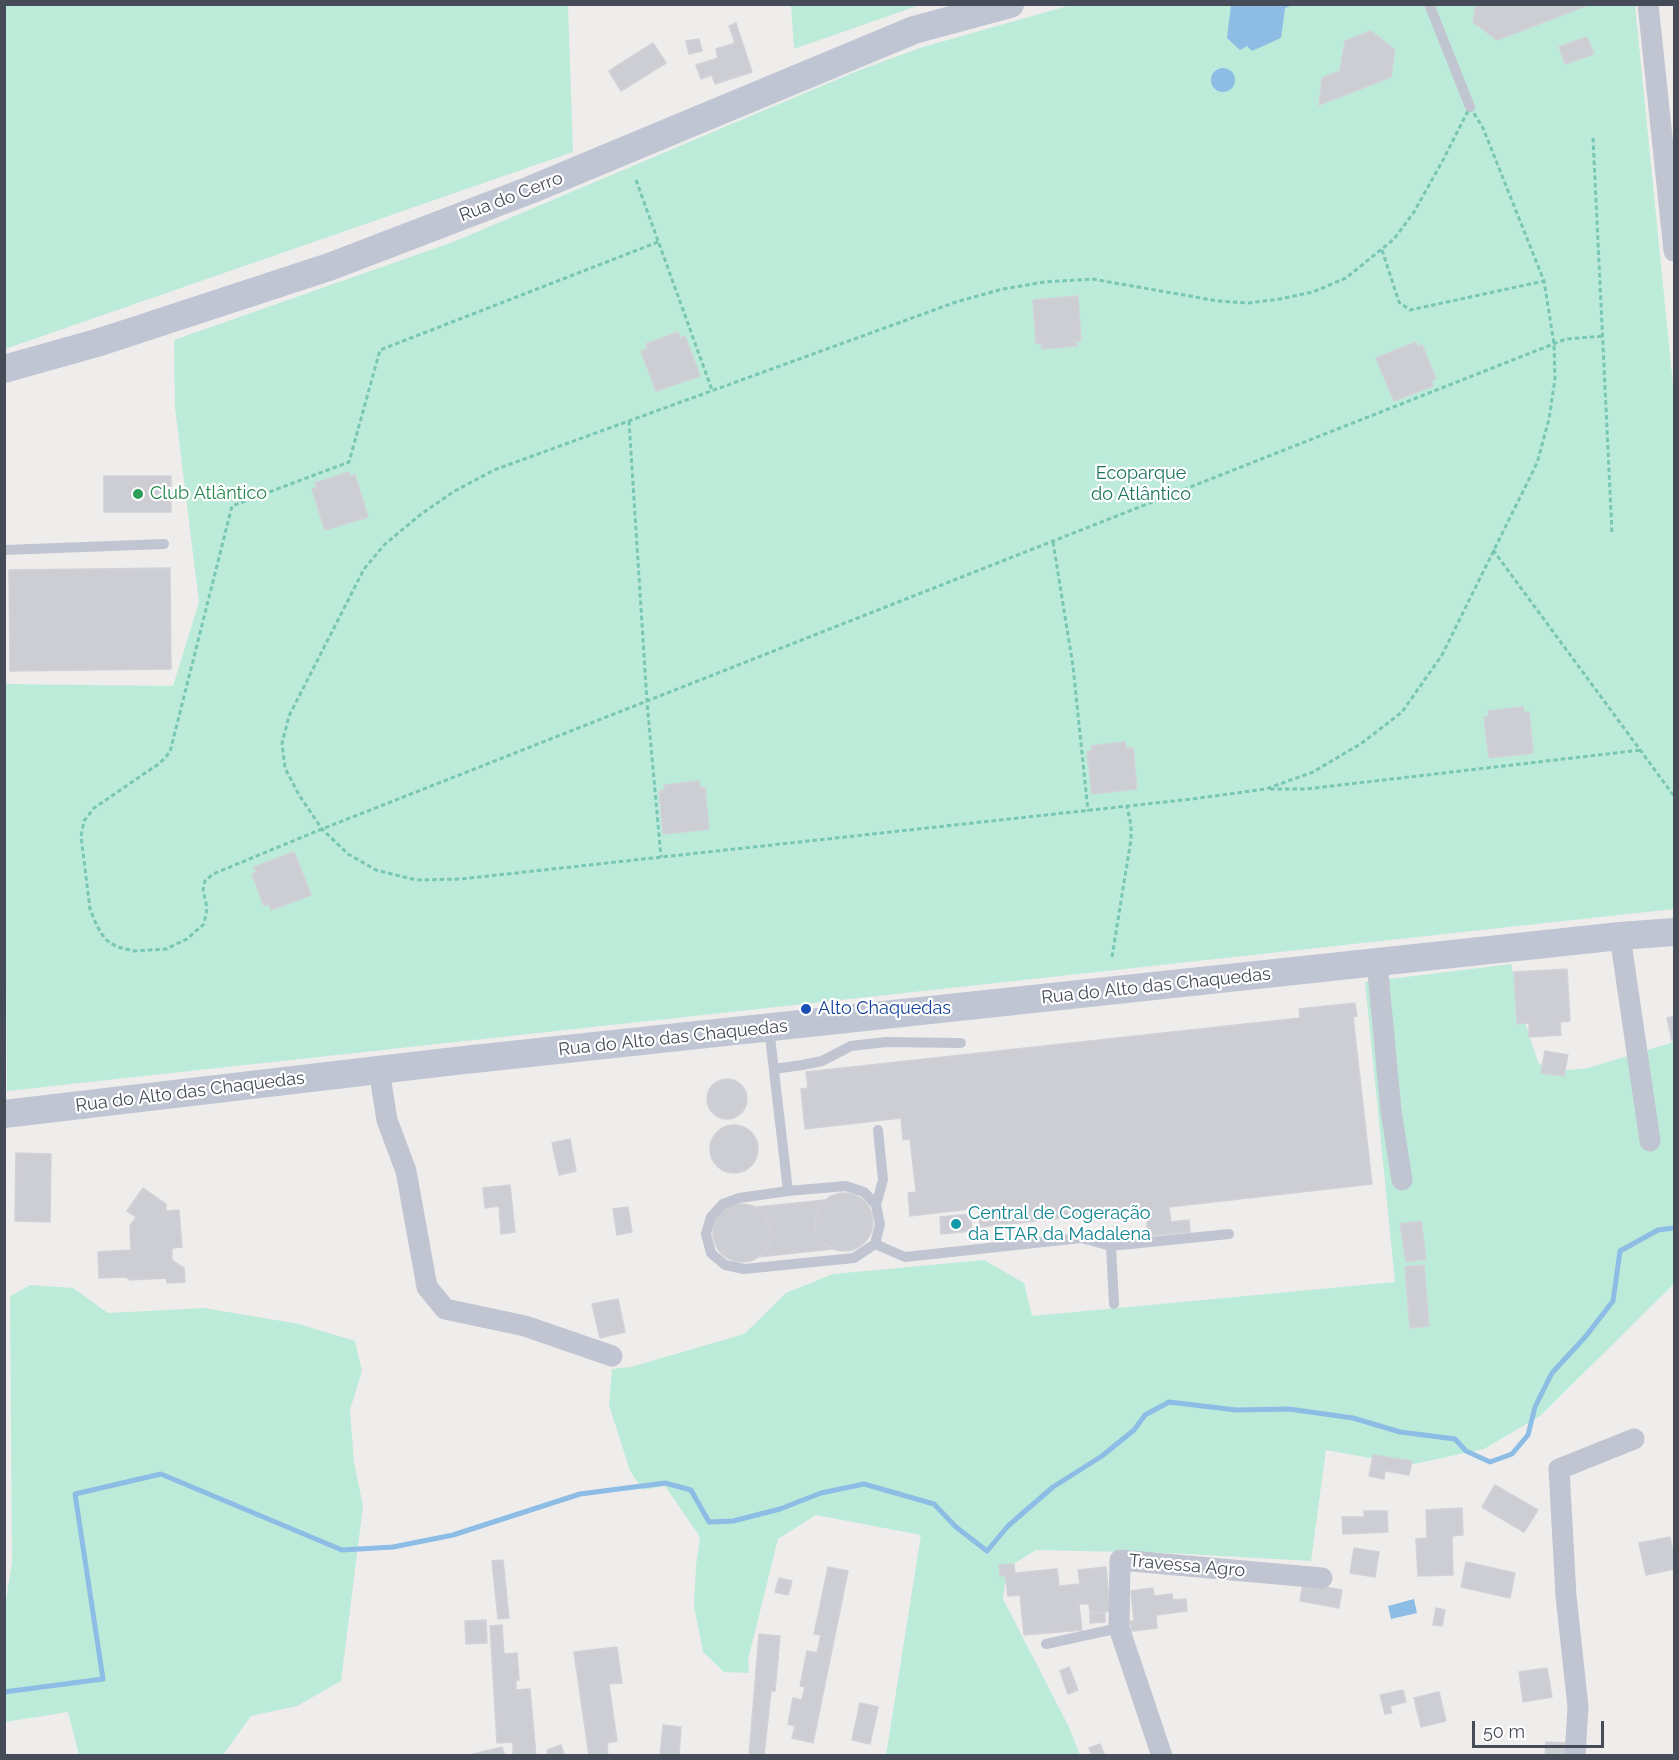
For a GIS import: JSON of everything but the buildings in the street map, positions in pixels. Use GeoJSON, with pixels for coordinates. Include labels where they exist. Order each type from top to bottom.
{"type":"FeatureCollection","features":[{"type":"Feature","properties":{"kind":"street","name":"Rua do Cerro"},"geometry":{"type":"LineString","coordinates":[[4,369],[100,342],[329,267],[530,190],[914,30],[1010,4]]}},
{"type":"Feature","properties":{"kind":"street"},"geometry":{"type":"LineString","coordinates":[[1648,4],[1674,245]]}},
{"type":"Feature","properties":{"kind":"street","name":"Rua do Alto das Chaquedas"},"geometry":{"type":"LineString","coordinates":[[4,1114],[769,1027],[1674,932]]}},
{"type":"Feature","properties":{"kind":"street"},"geometry":{"type":"LineString","coordinates":[[1620,936],[1650,1141]]}},
{"type":"Feature","properties":{"kind":"street"},"geometry":{"type":"LineString","coordinates":[[1377,962],[1390,1111],[1402,1180]]}},
{"type":"Feature","properties":{"kind":"street"},"geometry":{"type":"LineString","coordinates":[[379,1070],[387,1120],[406,1171],[427,1287],[445,1309],[525,1326],[612,1356]]}},
{"type":"Feature","properties":{"kind":"street"},"geometry":{"type":"LineString","coordinates":[[1575,1755],[1578,1707],[1566,1596],[1558,1469],[1634,1438]]}},
{"type":"Feature","properties":{"kind":"street","name":"Travessa Agro"},"geometry":{"type":"LineString","coordinates":[[1162,1755],[1119,1628],[1120,1560],[1322,1578]]}},
{"type":"Feature","properties":{"kind":"lane"},"geometry":{"type":"LineString","coordinates":[[1429,4],[1470,107]]}},
{"type":"Feature","properties":{"kind":"lane"},"geometry":{"type":"LineString","coordinates":[[4,550],[164,544]]}},
{"type":"Feature","properties":{"kind":"lane"},"geometry":{"type":"LineString","coordinates":[[769,1027],[789,1191]]}},
{"type":"Feature","properties":{"kind":"lane"},"geometry":{"type":"LineString","coordinates":[[774,1068],[822,1060],[851,1046],[886,1042],[961,1043]]}},
{"type":"Feature","properties":{"kind":"lane"},"geometry":{"type":"LineString","coordinates":[[876,1205],[864,1192],[846,1186],[739,1198],[723,1204],[711,1217],[706,1234],[711,1253],[725,1265],[744,1269],[854,1258],[875,1244],[880,1224],[876,1205],[883,1180],[878,1130]]}},
{"type":"Feature","properties":{"kind":"lane"},"geometry":{"type":"LineString","coordinates":[[875,1244],[905,1257],[1081,1238],[1111,1246],[1229,1234]]}},
{"type":"Feature","properties":{"kind":"lane"},"geometry":{"type":"LineString","coordinates":[[1111,1246],[1114,1304]]}},
{"type":"Feature","properties":{"kind":"lane"},"geometry":{"type":"LineString","coordinates":[[1046,1644],[1119,1628]]}},
{"type":"Feature","properties":{"kind":"path"},"geometry":{"type":"LineString","coordinates":[[1266,789],[1313,772],[1362,743],[1402,712],[1442,655],[1537,463],[1549,419],[1555,379],[1554,344],[1544,281],[1484,128],[1470,107],[1414,212],[1394,239],[1346,278],[1313,292],[1248,303],[1218,301],[1092,279],[1046,282],[1003,289],[956,302],[494,470],[453,492],[420,514],[386,544],[364,569],[289,717],[282,744],[285,768],[298,795],[322,829],[348,854],[376,870],[416,880],[461,879],[1127,807],[1266,789],[1306,789],[1641,750]]}},
{"type":"Feature","properties":{"kind":"path"},"geometry":{"type":"LineString","coordinates":[[1593,138],[1612,533]]}},
{"type":"Feature","properties":{"kind":"path"},"geometry":{"type":"LineString","coordinates":[[636,180],[712,391]]}},
{"type":"Feature","properties":{"kind":"path"},"geometry":{"type":"LineString","coordinates":[[658,242],[380,350],[349,462],[232,506],[170,752],[160,763],[94,807],[84,820],[81,836],[90,909],[105,939],[117,947],[134,951],[166,949],[187,939],[204,924],[207,908],[203,890],[205,881],[213,874],[1566,339],[1604,336]]}},
{"type":"Feature","properties":{"kind":"path"},"geometry":{"type":"LineString","coordinates":[[1382,250],[1399,302],[1410,309],[1544,281]]}},
{"type":"Feature","properties":{"kind":"path"},"geometry":{"type":"LineString","coordinates":[[629,421],[661,857]]}},
{"type":"Feature","properties":{"kind":"path"},"geometry":{"type":"LineString","coordinates":[[1053,542],[1073,666],[1088,811]]}},
{"type":"Feature","properties":{"kind":"path"},"geometry":{"type":"LineString","coordinates":[[1493,550],[1674,796]]}},
{"type":"Feature","properties":{"kind":"path"},"geometry":{"type":"LineString","coordinates":[[1112,957],[1131,839],[1127,807]]}},
{"type":"Feature","properties":{"kind":"green space"},"geometry":{"type":"Polygon","coordinates":[[[791,4],[920,5],[794,49],[791,4]]]}},
{"type":"Feature","properties":{"kind":"green space"},"geometry":{"type":"Polygon","coordinates":[[[4,5],[568,5],[573,152],[5,349],[4,5]]]}},
{"type":"Feature","properties":{"kind":"green space","name":"Ecoparque do Atlântico"},"geometry":{"type":"Polygon","coordinates":[[[1071,5],[1635,5],[1674,395],[1674,909],[7,1091],[4,684],[173,686],[199,602],[175,408],[174,340],[453,242],[857,71],[923,47],[1071,5]]]}},
{"type":"Feature","properties":{"kind":"green space"},"geometry":{"type":"Polygon","coordinates":[[[1511,964],[1538,1062],[1551,1072],[1588,1068],[1674,1042],[1674,1284],[1540,1416],[1484,1449],[1409,1465],[1326,1450],[1311,1561],[1168,1553],[1036,1550],[1007,1568],[1003,1599],[1069,1727],[1080,1755],[886,1755],[921,1535],[816,1515],[778,1539],[748,1660],[749,1673],[724,1672],[703,1652],[694,1606],[700,1537],[665,1486],[643,1490],[630,1471],[609,1405],[612,1369],[631,1367],[744,1334],[786,1293],[833,1274],[984,1260],[1024,1283],[1032,1316],[1395,1282],[1365,982],[1511,964]]]}},
{"type":"Feature","properties":{"kind":"green space"},"geometry":{"type":"Polygon","coordinates":[[[30,1285],[73,1288],[108,1313],[204,1308],[299,1324],[355,1341],[362,1371],[350,1410],[354,1462],[363,1506],[341,1681],[297,1706],[251,1716],[223,1755],[79,1755],[68,1712],[5,1722],[5,1607],[12,1562],[10,1296],[30,1285]]]}},
{"type":"Feature","properties":{"kind":"water"},"geometry":{"type":"Polygon","coordinates":[[[1231,4],[1293,5],[1285,8],[1281,38],[1252,51],[1247,46],[1240,50],[1227,38],[1231,4]]]}},
{"type":"Feature","properties":{"kind":"water"},"geometry":{"type":"Polygon","coordinates":[[[1223,68],[1232,71],[1235,80],[1232,89],[1223,92],[1214,89],[1211,80],[1214,71],[1223,68]]]}},
{"type":"Feature","properties":{"kind":"water"},"geometry":{"type":"Polygon","coordinates":[[[1414,1599],[1417,1613],[1391,1619],[1388,1606],[1414,1599]]]}},
{"type":"Feature","properties":{"kind":"waterway"},"geometry":{"type":"LineString","coordinates":[[4,1692],[103,1679],[75,1494],[161,1474],[342,1550],[393,1547],[453,1535],[580,1494],[665,1483],[691,1490],[709,1522],[733,1521],[780,1509],[821,1493],[864,1484],[934,1504],[956,1527],[987,1551],[1008,1526],[1053,1487],[1102,1456],[1134,1430],[1145,1415],[1169,1402],[1236,1410],[1289,1409],[1353,1418],[1400,1432],[1455,1439],[1466,1451],[1490,1462],[1512,1454],[1528,1435],[1535,1407],[1552,1373],[1586,1336],[1613,1301],[1620,1251],[1658,1230],[1674,1228]]}},
{"type":"Feature","properties":{"kind":"place","name":"Club Atlântico"},"geometry":{"type":"Point","coordinates":[138,494]}},
{"type":"Feature","properties":{"kind":"place","name":"Alto Chaquedas"},"geometry":{"type":"Point","coordinates":[806,1009]}},
{"type":"Feature","properties":{"kind":"place","name":"Central de Cogeração da ETAR da Madalena"},"geometry":{"type":"Point","coordinates":[956,1224]}}]}
